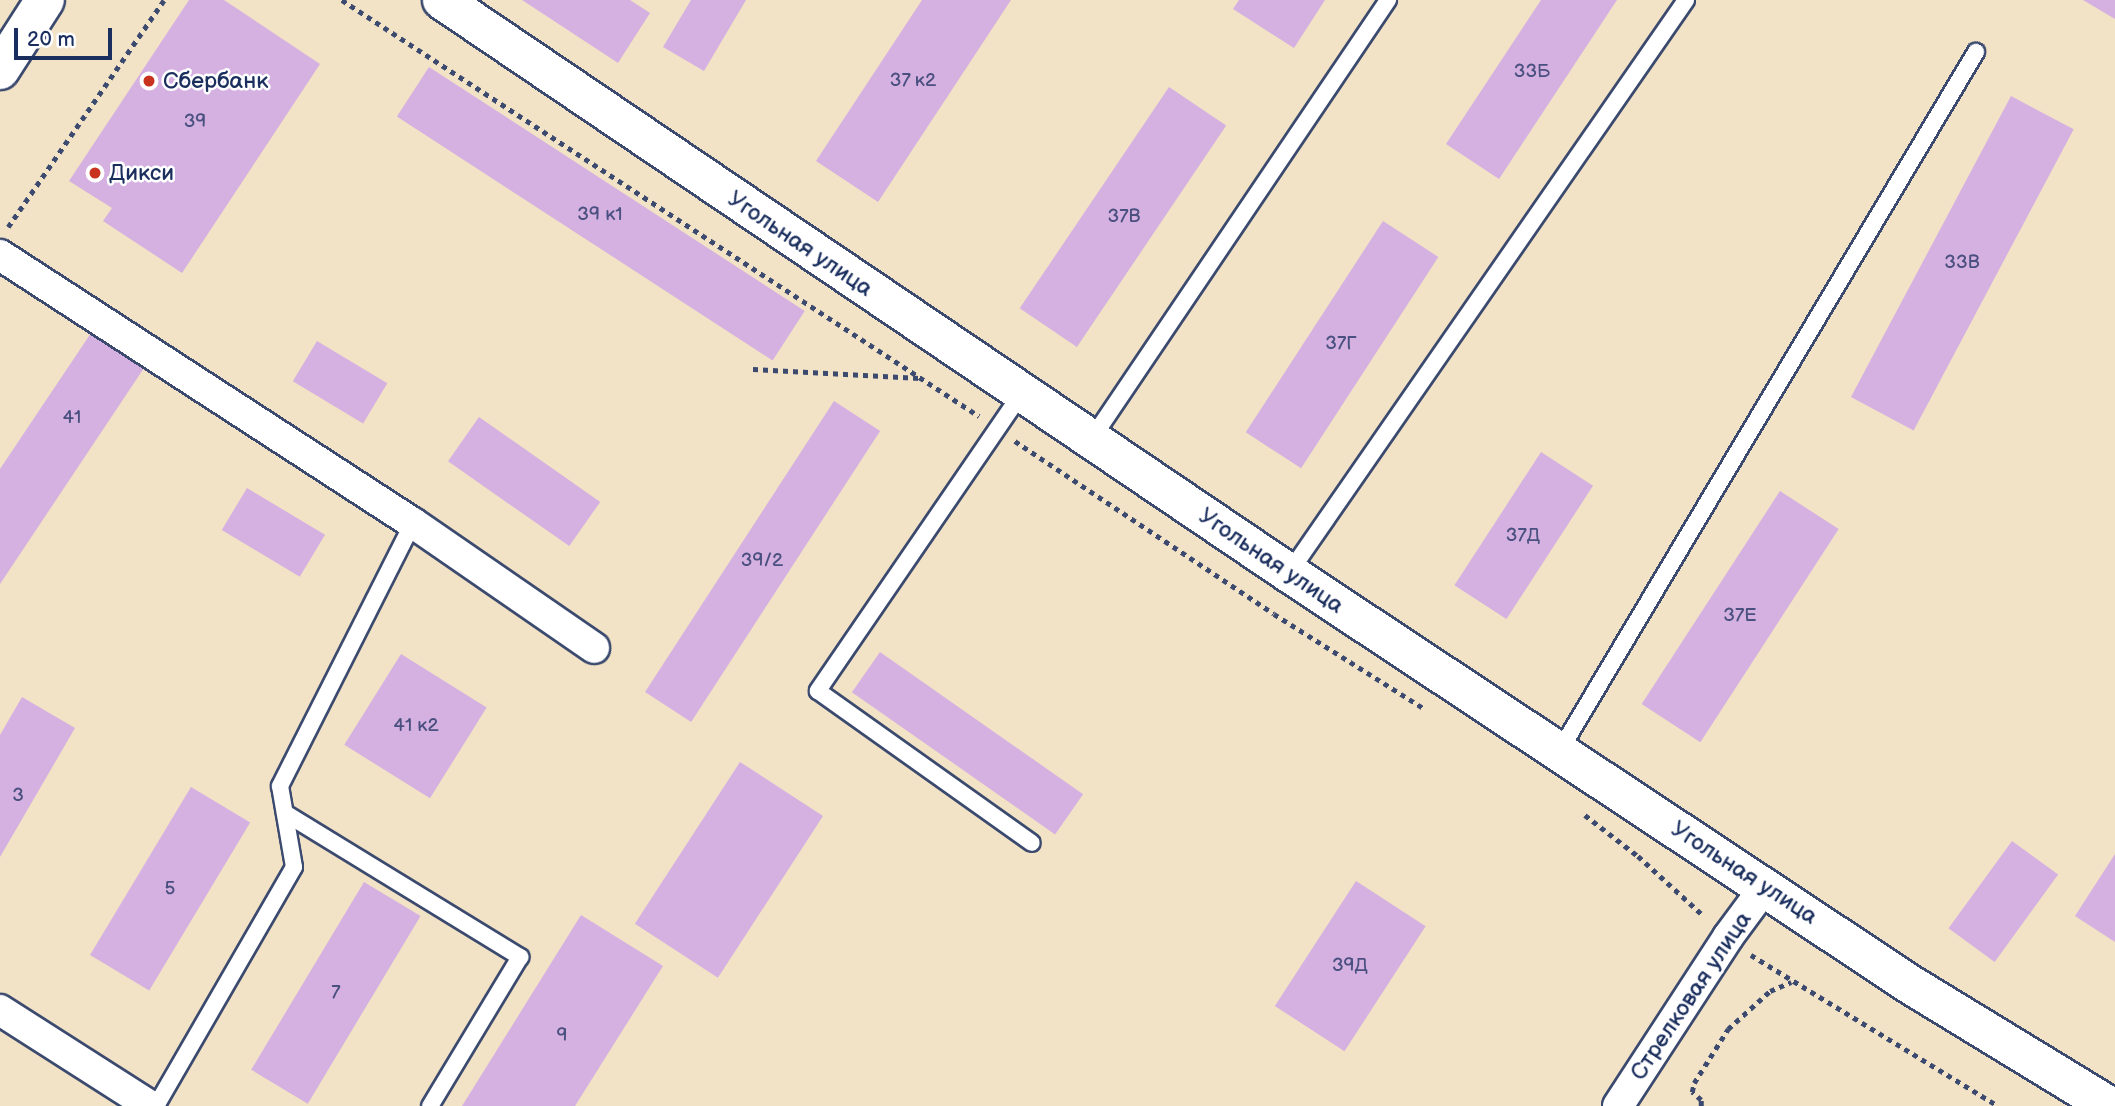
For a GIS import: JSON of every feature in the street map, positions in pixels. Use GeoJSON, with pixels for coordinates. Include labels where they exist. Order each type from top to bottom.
{"type":"FeatureCollection","features":[{"type":"Feature","properties":{"kind":"street"},"geometry":{"type":"LineString","coordinates":[[0,71],[45,0]]}},
{"type":"Feature","properties":{"kind":"street","name":"Угольная улица"},"geometry":{"type":"LineString","coordinates":[[442,0],[1289,573],[1911,985],[2109,1106]]}},
{"type":"Feature","properties":{"kind":"street"},"geometry":{"type":"LineString","coordinates":[[0,255],[413,523],[594,648]]}},
{"type":"Feature","properties":{"kind":"street","name":"Стрелковая улица"},"geometry":{"type":"LineString","coordinates":[[1618,1106],[1728,937],[1765,887]]}},
{"type":"Feature","properties":{"kind":"street"},"geometry":{"type":"LineString","coordinates":[[0,1010],[150,1106]]}},
{"type":"Feature","properties":{"kind":"lane"},"geometry":{"type":"LineString","coordinates":[[1091,440],[1388,0]]}},
{"type":"Feature","properties":{"kind":"lane"},"geometry":{"type":"LineString","coordinates":[[1289,573],[1686,0]]}},
{"type":"Feature","properties":{"kind":"lane"},"geometry":{"type":"LineString","coordinates":[[1559,752],[1976,52]]}},
{"type":"Feature","properties":{"kind":"lane"},"geometry":{"type":"LineString","coordinates":[[1021,394],[818,691],[1032,843]]}},
{"type":"Feature","properties":{"kind":"lane"},"geometry":{"type":"LineString","coordinates":[[156,1106],[294,867],[280,786],[413,523]]}},
{"type":"Feature","properties":{"kind":"lane"},"geometry":{"type":"LineString","coordinates":[[285,813],[520,957],[430,1106]]}},
{"type":"Feature","properties":{"kind":"path"},"geometry":{"type":"LineString","coordinates":[[0,239],[164,0]]}},
{"type":"Feature","properties":{"kind":"path"},"geometry":{"type":"LineString","coordinates":[[342,0],[999,429],[1274,614],[1425,710]]}},
{"type":"Feature","properties":{"kind":"path"},"geometry":{"type":"LineString","coordinates":[[753,369],[922,379]]}},
{"type":"Feature","properties":{"kind":"path"},"geometry":{"type":"LineString","coordinates":[[1575,807],[1638,856],[1728,937],[1792,982],[1998,1106]]}},
{"type":"Feature","properties":{"kind":"path"},"geometry":{"type":"LineString","coordinates":[[1701,1106],[1701,1100],[1692,1092],[1694,1083],[1728,1028],[1770,991],[1792,982]]}},
{"type":"Feature","properties":{"kind":"building"},"geometry":{"type":"Polygon","coordinates":[[[189,0],[224,0],[320,64],[182,273],[103,221],[112,208],[69,181],[189,0]]]}},
{"type":"Feature","properties":{"kind":"building"},"geometry":{"type":"Polygon","coordinates":[[[522,0],[630,0],[650,13],[618,63],[522,0]]]}},
{"type":"Feature","properties":{"kind":"building"},"geometry":{"type":"Polygon","coordinates":[[[691,0],[746,0],[704,71],[663,47],[691,0]]]}},
{"type":"Feature","properties":{"kind":"building"},"geometry":{"type":"Polygon","coordinates":[[[922,0],[1011,0],[878,202],[816,161],[922,0]]]}},
{"type":"Feature","properties":{"kind":"building"},"geometry":{"type":"Polygon","coordinates":[[[1239,0],[1325,0],[1294,48],[1233,9],[1239,0]]]}},
{"type":"Feature","properties":{"kind":"building"},"geometry":{"type":"Polygon","coordinates":[[[1541,0],[1617,0],[1499,179],[1446,144],[1541,0]]]}},
{"type":"Feature","properties":{"kind":"building"},"geometry":{"type":"Polygon","coordinates":[[[2083,0],[2115,0],[2115,19],[2083,0]]]}},
{"type":"Feature","properties":{"kind":"building"},"geometry":{"type":"Polygon","coordinates":[[[429,67],[805,311],[773,360],[397,116],[429,67]]]}},
{"type":"Feature","properties":{"kind":"building"},"geometry":{"type":"Polygon","coordinates":[[[1169,87],[1226,126],[1077,347],[1020,308],[1169,87]]]}},
{"type":"Feature","properties":{"kind":"building"},"geometry":{"type":"Polygon","coordinates":[[[2011,96],[2074,129],[1914,430],[1851,397],[2011,96]]]}},
{"type":"Feature","properties":{"kind":"building"},"geometry":{"type":"Polygon","coordinates":[[[1383,221],[1438,257],[1301,468],[1246,432],[1383,221]]]}},
{"type":"Feature","properties":{"kind":"building"},"geometry":{"type":"Polygon","coordinates":[[[91,333],[144,368],[0,584],[0,469],[91,333]]]}},
{"type":"Feature","properties":{"kind":"building"},"geometry":{"type":"Polygon","coordinates":[[[317,341],[387,383],[363,424],[293,381],[317,341]]]}},
{"type":"Feature","properties":{"kind":"building"},"geometry":{"type":"Polygon","coordinates":[[[834,401],[880,431],[691,722],[645,692],[834,401]]]}},
{"type":"Feature","properties":{"kind":"building"},"geometry":{"type":"Polygon","coordinates":[[[479,417],[600,502],[569,546],[448,461],[479,417]]]}},
{"type":"Feature","properties":{"kind":"building"},"geometry":{"type":"Polygon","coordinates":[[[1541,452],[1593,486],[1506,619],[1454,585],[1541,452]]]}},
{"type":"Feature","properties":{"kind":"building"},"geometry":{"type":"Polygon","coordinates":[[[247,488],[325,535],[300,577],[222,530],[247,488]]]}},
{"type":"Feature","properties":{"kind":"building"},"geometry":{"type":"Polygon","coordinates":[[[1780,491],[1839,529],[1700,742],[1642,704],[1780,491]]]}},
{"type":"Feature","properties":{"kind":"building"},"geometry":{"type":"Polygon","coordinates":[[[880,652],[1083,794],[1055,834],[852,692],[880,652]]]}},
{"type":"Feature","properties":{"kind":"building"},"geometry":{"type":"Polygon","coordinates":[[[401,654],[487,708],[430,798],[344,745],[401,654]]]}},
{"type":"Feature","properties":{"kind":"building"},"geometry":{"type":"Polygon","coordinates":[[[22,697],[75,728],[0,857],[0,735],[22,697]]]}},
{"type":"Feature","properties":{"kind":"building"},"geometry":{"type":"Polygon","coordinates":[[[740,762],[823,816],[718,978],[635,924],[740,762]]]}},
{"type":"Feature","properties":{"kind":"building"},"geometry":{"type":"Polygon","coordinates":[[[191,787],[250,823],[149,991],[90,955],[191,787]]]}},
{"type":"Feature","properties":{"kind":"building"},"geometry":{"type":"Polygon","coordinates":[[[2012,841],[2058,875],[1995,962],[1949,928],[2012,841]]]}},
{"type":"Feature","properties":{"kind":"building"},"geometry":{"type":"Polygon","coordinates":[[[2115,854],[2115,942],[2075,916],[2115,854]]]}},
{"type":"Feature","properties":{"kind":"building"},"geometry":{"type":"Polygon","coordinates":[[[1356,881],[1426,926],[1344,1051],[1275,1006],[1356,881]]]}},
{"type":"Feature","properties":{"kind":"building"},"geometry":{"type":"Polygon","coordinates":[[[364,882],[421,916],[308,1104],[251,1070],[364,882]]]}},
{"type":"Feature","properties":{"kind":"building"},"geometry":{"type":"Polygon","coordinates":[[[581,915],[663,966],[575,1106],[462,1106],[581,915]]]}},
{"type":"Feature","properties":{"kind":"place","name":"Сбербанк"},"geometry":{"type":"Point","coordinates":[149,81]}},
{"type":"Feature","properties":{"kind":"place","name":"Дикси"},"geometry":{"type":"Point","coordinates":[95,173]}}]}
